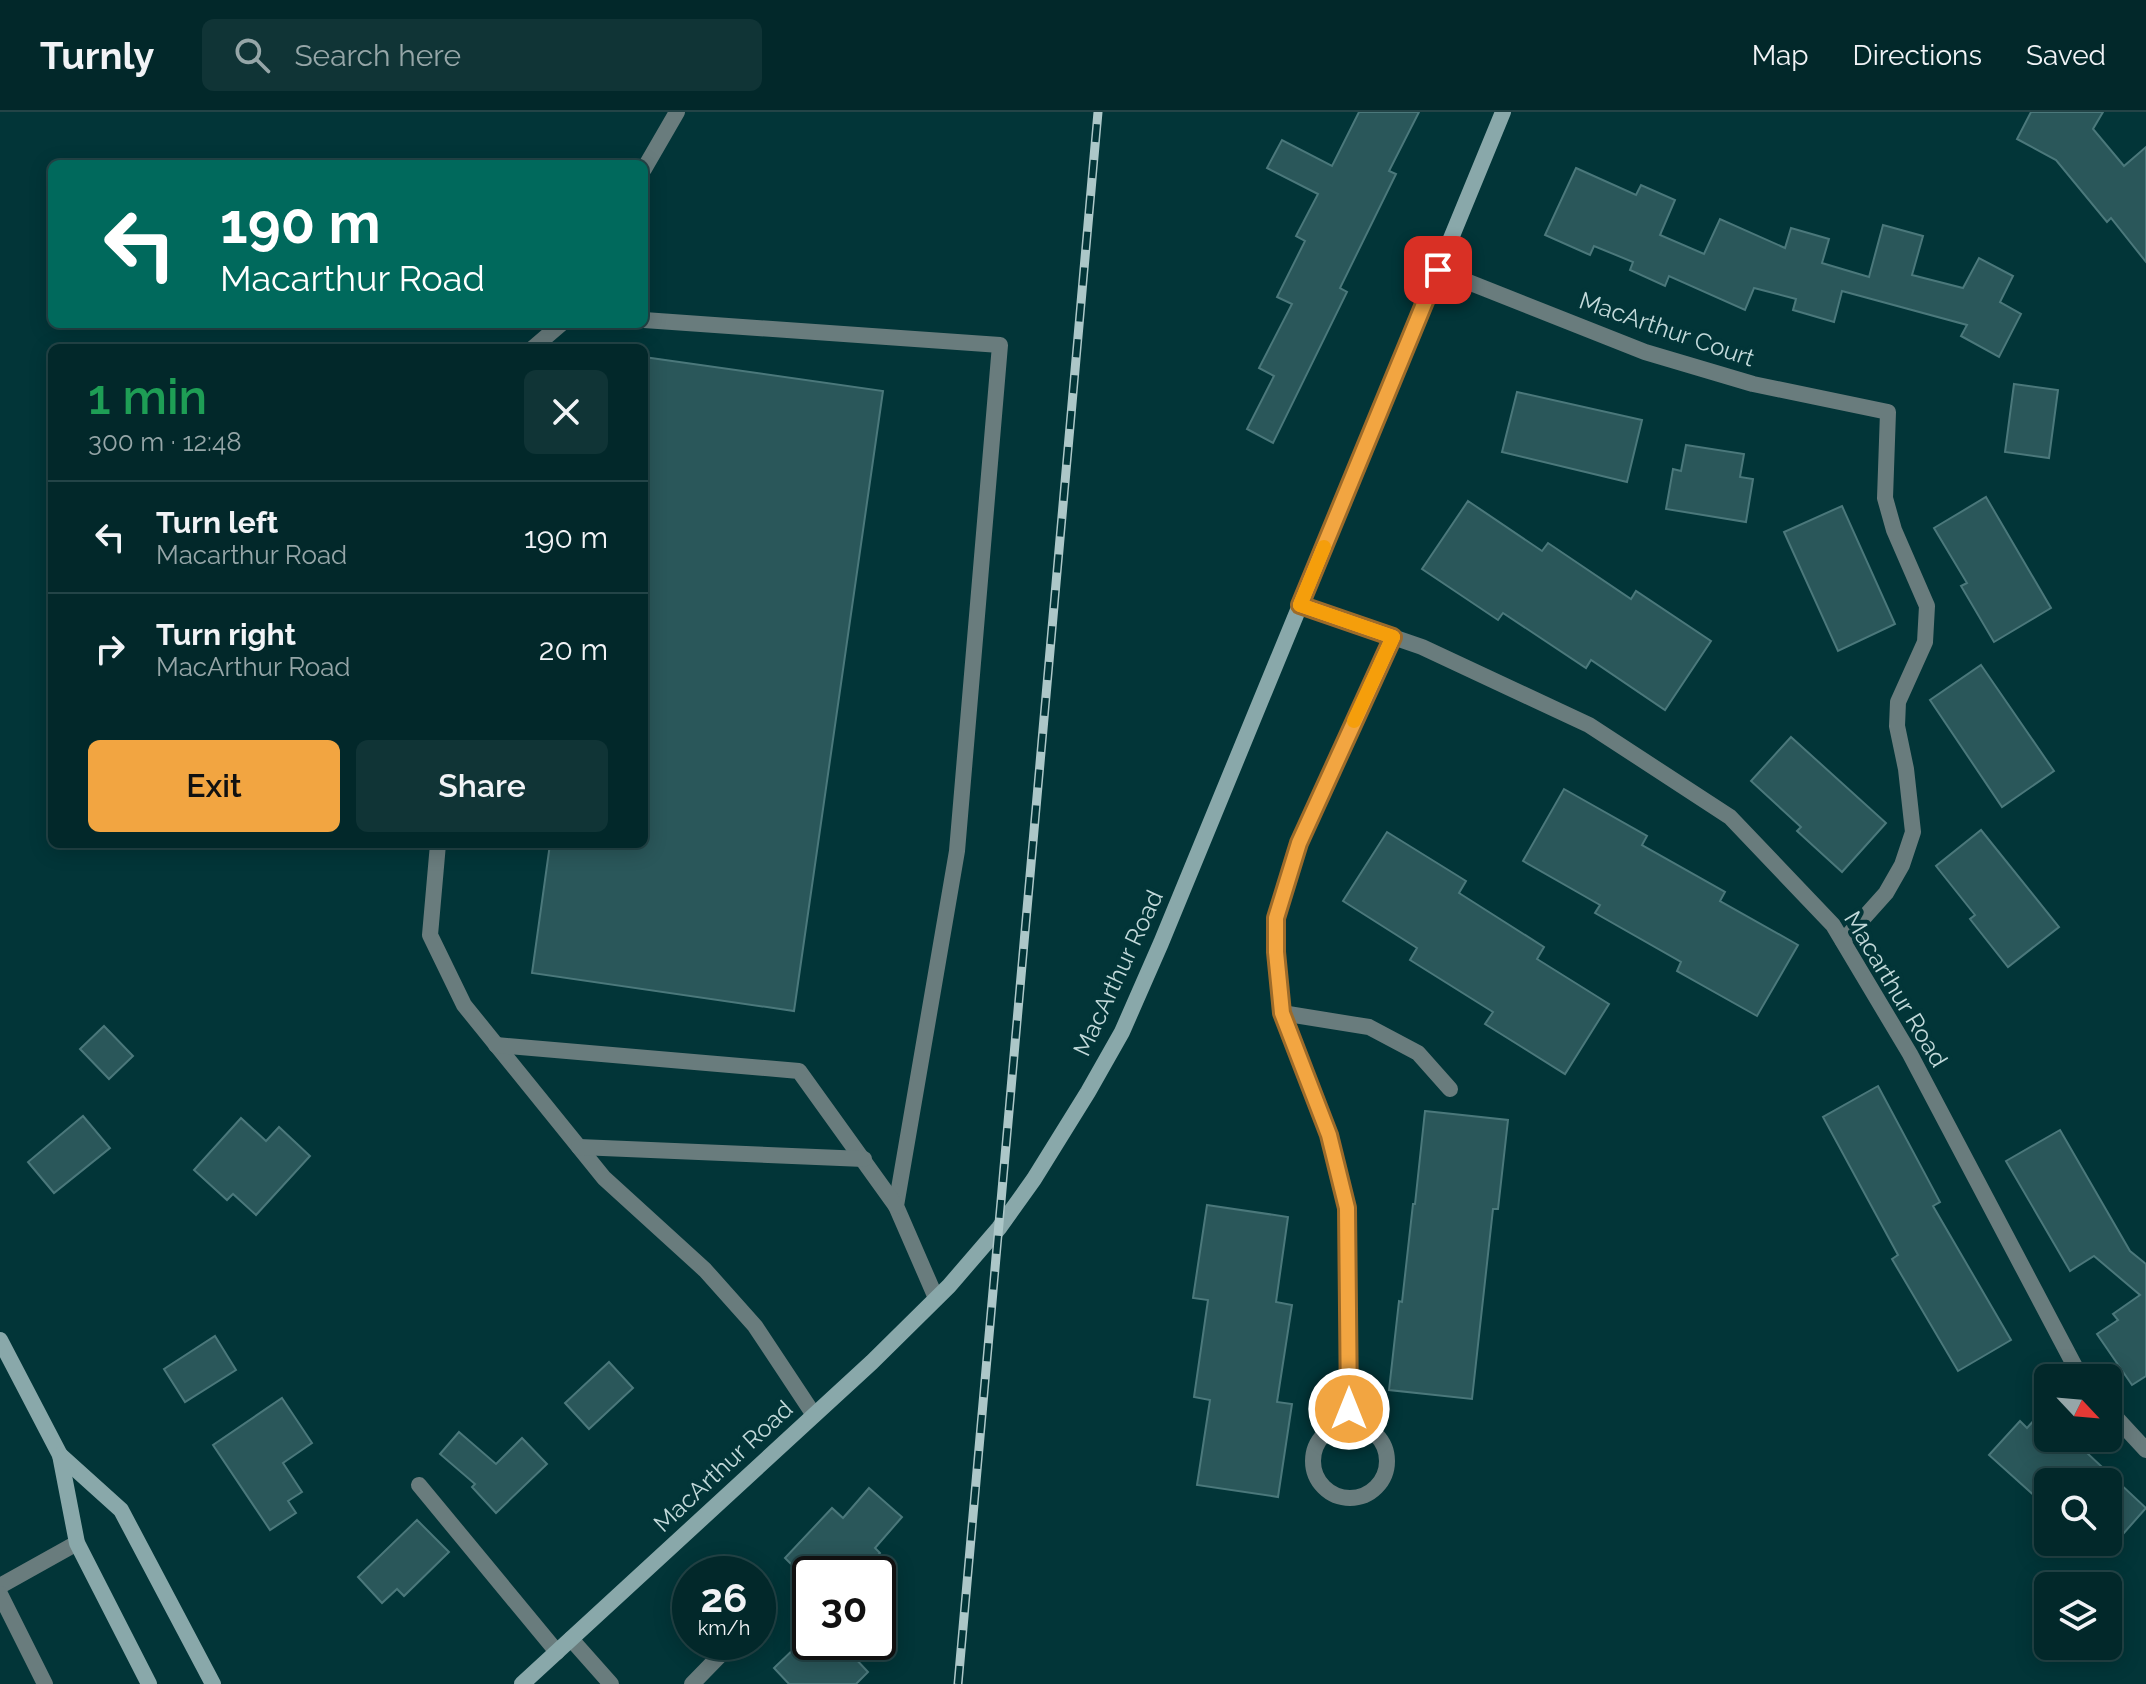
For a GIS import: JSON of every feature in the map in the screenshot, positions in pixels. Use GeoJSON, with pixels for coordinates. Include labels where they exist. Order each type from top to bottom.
{"type":"FeatureCollection","features":[{"type":"Feature","properties":{"kind":"street"},"geometry":{"type":"LineString","coordinates":[[648,162],[677,112]]}},
{"type":"Feature","properties":{"kind":"street","name":"MacArthur Road"},"geometry":{"type":"LineString","coordinates":[[522,1684],[936,1298],[999,1228],[1034,1179],[1122,1032],[1503,112]]}},
{"type":"Feature","properties":{"kind":"street","name":"MacArthur Court"},"geometry":{"type":"LineString","coordinates":[[1438,270],[1645,352],[1753,384],[1888,412],[1885,498],[1894,530],[1927,606],[1925,642],[1898,702],[1897,726],[1906,769],[1913,832],[1902,865],[1886,893],[1843,941]]}},
{"type":"Feature","properties":{"kind":"street"},"geometry":{"type":"LineString","coordinates":[[648,320],[1000,345],[957,851],[896,1206]]}},
{"type":"Feature","properties":{"kind":"street"},"geometry":{"type":"LineString","coordinates":[[538,344],[556,328]]}},
{"type":"Feature","properties":{"kind":"street","name":"Macarthur Road"},"geometry":{"type":"LineString","coordinates":[[1300,605],[1422,647],[1589,725],[1730,817],[1833,925],[1910,1054],[2074,1364]]}},
{"type":"Feature","properties":{"kind":"street"},"geometry":{"type":"LineString","coordinates":[[1352,1423],[1349,1409],[1347,1208],[1329,1135],[1282,1013],[1276,918],[1299,843],[1393,637]]}},
{"type":"Feature","properties":{"kind":"street"},"geometry":{"type":"LineString","coordinates":[[438,848],[430,935],[464,1005],[604,1178],[715,1281],[755,1326],[814,1415]]}},
{"type":"Feature","properties":{"kind":"street"},"geometry":{"type":"LineString","coordinates":[[1282,1013],[1369,1027],[1418,1053],[1450,1089]]}},
{"type":"Feature","properties":{"kind":"street"},"geometry":{"type":"LineString","coordinates":[[496,1045],[799,1071],[896,1206],[936,1298]]}},
{"type":"Feature","properties":{"kind":"street"},"geometry":{"type":"LineString","coordinates":[[579,1147],[864,1159]]}},
{"type":"Feature","properties":{"kind":"street"},"geometry":{"type":"LineString","coordinates":[[0,1340],[60,1455],[77,1543],[149,1684]]}},
{"type":"Feature","properties":{"kind":"street"},"geometry":{"type":"LineString","coordinates":[[1352,1423],[1374,1432],[1387,1452],[1388,1464],[1378,1487],[1357,1498],[1345,1498],[1323,1487],[1316,1476],[1314,1451],[1328,1430],[1352,1423]]}},
{"type":"Feature","properties":{"kind":"street"},"geometry":{"type":"LineString","coordinates":[[2122,1424],[2146,1450]]}},
{"type":"Feature","properties":{"kind":"street"},"geometry":{"type":"LineString","coordinates":[[60,1455],[121,1510],[213,1684]]}},
{"type":"Feature","properties":{"kind":"street"},"geometry":{"type":"LineString","coordinates":[[419,1485],[557,1652]]}},
{"type":"Feature","properties":{"kind":"street"},"geometry":{"type":"LineString","coordinates":[[0,1586],[77,1543]]}},
{"type":"Feature","properties":{"kind":"street"},"geometry":{"type":"LineString","coordinates":[[0,1594],[45,1684]]}},
{"type":"Feature","properties":{"kind":"street"},"geometry":{"type":"LineString","coordinates":[[571,1639],[611,1684]]}},
{"type":"Feature","properties":{"kind":"street"},"geometry":{"type":"LineString","coordinates":[[692,1684],[715,1660]]}},
{"type":"Feature","properties":{"kind":"building"},"geometry":{"type":"Polygon","coordinates":[[[1359,112],[1419,112],[1389,171],[1396,174],[1340,288],[1347,292],[1273,443],[1247,429],[1274,376],[1259,368],[1292,304],[1277,297],[1305,241],[1296,236],[1318,194],[1267,168],[1282,140],[1332,166],[1359,112]]]}},
{"type":"Feature","properties":{"kind":"building"},"geometry":{"type":"Polygon","coordinates":[[[2031,112],[2103,112],[2093,129],[2124,166],[2146,147],[2146,262],[2111,218],[2107,222],[2056,160],[2017,139],[2031,112]]]}},
{"type":"Feature","properties":{"kind":"building"},"geometry":{"type":"Polygon","coordinates":[[[1576,168],[1636,195],[1641,185],[1675,200],[1660,235],[1704,254],[1720,219],[1785,248],[1791,228],[1829,239],[1822,263],[1869,277],[1883,225],[1923,236],[1912,275],[1963,288],[1979,258],[2013,276],[2000,302],[2021,314],[1999,357],[1961,336],[1967,325],[1842,291],[1834,322],[1793,310],[1796,299],[1754,288],[1745,310],[1669,276],[1665,286],[1630,270],[1633,262],[1594,246],[1590,255],[1545,235],[1576,168]]]}},
{"type":"Feature","properties":{"kind":"building"},"geometry":{"type":"Polygon","coordinates":[[[648,358],[883,391],[794,1011],[532,973],[549,848],[648,848],[648,358]]]}},
{"type":"Feature","properties":{"kind":"building"},"geometry":{"type":"Polygon","coordinates":[[[2014,384],[2058,390],[2049,458],[2005,452],[2014,384]]]}},
{"type":"Feature","properties":{"kind":"building"},"geometry":{"type":"Polygon","coordinates":[[[1517,392],[1642,420],[1627,482],[1502,452],[1517,392]]]}},
{"type":"Feature","properties":{"kind":"building"},"geometry":{"type":"Polygon","coordinates":[[[1686,445],[1744,454],[1740,477],[1753,479],[1746,522],[1666,509],[1673,469],[1681,471],[1686,445]]]}},
{"type":"Feature","properties":{"kind":"building"},"geometry":{"type":"Polygon","coordinates":[[[1986,497],[2051,608],[1994,642],[1961,586],[1967,583],[1934,528],[1986,497]]]}},
{"type":"Feature","properties":{"kind":"building"},"geometry":{"type":"Polygon","coordinates":[[[1468,501],[1542,551],[1548,543],[1631,599],[1636,591],[1711,641],[1665,710],[1591,660],[1586,668],[1503,613],[1498,620],[1422,569],[1468,501]]]}},
{"type":"Feature","properties":{"kind":"building"},"geometry":{"type":"Polygon","coordinates":[[[1842,506],[1895,624],[1838,651],[1784,532],[1842,506]]]}},
{"type":"Feature","properties":{"kind":"building"},"geometry":{"type":"Polygon","coordinates":[[[1981,665],[2054,771],[2002,807],[1930,700],[1981,665]]]}},
{"type":"Feature","properties":{"kind":"building"},"geometry":{"type":"Polygon","coordinates":[[[1791,737],[1886,823],[1842,872],[1797,831],[1801,827],[1751,781],[1791,737]]]}},
{"type":"Feature","properties":{"kind":"building"},"geometry":{"type":"Polygon","coordinates":[[[1564,789],[1647,836],[1642,845],[1725,892],[1720,901],[1798,945],[1757,1016],[1677,971],[1681,962],[1595,913],[1600,905],[1523,861],[1564,789]]]}},
{"type":"Feature","properties":{"kind":"building"},"geometry":{"type":"Polygon","coordinates":[[[1981,830],[2059,927],[2008,967],[1970,919],[1975,915],[1936,866],[1981,830]]]}},
{"type":"Feature","properties":{"kind":"building"},"geometry":{"type":"Polygon","coordinates":[[[1387,832],[1466,881],[1459,893],[1544,947],[1537,959],[1609,1004],[1565,1074],[1485,1024],[1493,1012],[1410,960],[1417,948],[1343,901],[1387,832]]]}},
{"type":"Feature","properties":{"kind":"building"},"geometry":{"type":"Polygon","coordinates":[[[104,1026],[133,1056],[109,1079],[80,1049],[104,1026]]]}},
{"type":"Feature","properties":{"kind":"building"},"geometry":{"type":"Polygon","coordinates":[[[1878,1086],[1940,1202],[1933,1206],[2011,1340],[1958,1371],[1892,1259],[1898,1255],[1823,1117],[1878,1086]]]}},
{"type":"Feature","properties":{"kind":"building"},"geometry":{"type":"Polygon","coordinates":[[[1425,1111],[1508,1120],[1498,1209],[1493,1209],[1472,1399],[1389,1390],[1425,1111]]]}},
{"type":"Feature","properties":{"kind":"building"},"geometry":{"type":"Polygon","coordinates":[[[83,1116],[110,1148],[54,1193],[28,1162],[83,1116]]]}},
{"type":"Feature","properties":{"kind":"building"},"geometry":{"type":"Polygon","coordinates":[[[241,1118],[266,1141],[279,1127],[310,1156],[256,1215],[233,1194],[227,1200],[194,1170],[241,1118]]]}},
{"type":"Feature","properties":{"kind":"building"},"geometry":{"type":"Polygon","coordinates":[[[2060,1130],[2130,1251],[2146,1264],[2146,1376],[2132,1385],[2122,1370],[2122,1364],[2118,1364],[2097,1334],[2118,1320],[2113,1314],[2140,1295],[2094,1256],[2070,1271],[2006,1161],[2060,1130]]]}},
{"type":"Feature","properties":{"kind":"building"},"geometry":{"type":"Polygon","coordinates":[[[1207,1205],[1288,1217],[1276,1302],[1292,1305],[1277,1402],[1292,1404],[1278,1497],[1197,1485],[1210,1400],[1194,1397],[1208,1300],[1193,1298],[1207,1205]]]}},
{"type":"Feature","properties":{"kind":"building"},"geometry":{"type":"Polygon","coordinates":[[[215,1336],[236,1370],[185,1402],[164,1369],[215,1336]]]}},
{"type":"Feature","properties":{"kind":"building"},"geometry":{"type":"Polygon","coordinates":[[[609,1362],[633,1388],[589,1429],[565,1403],[609,1362]]]}},
{"type":"Feature","properties":{"kind":"building"},"geometry":{"type":"Polygon","coordinates":[[[282,1398],[312,1443],[283,1463],[302,1492],[288,1501],[296,1513],[270,1530],[213,1445],[282,1398]]]}},
{"type":"Feature","properties":{"kind":"building"},"geometry":{"type":"Polygon","coordinates":[[[2034,1420],[2034,1452],[2086,1452],[2103,1468],[2034,1468],[2034,1495],[1989,1455],[2020,1421],[2027,1428],[2034,1420]]]}},
{"type":"Feature","properties":{"kind":"building"},"geometry":{"type":"Polygon","coordinates":[[[459,1432],[496,1464],[522,1438],[547,1464],[496,1513],[472,1487],[475,1484],[440,1454],[459,1432]]]}},
{"type":"Feature","properties":{"kind":"building"},"geometry":{"type":"Polygon","coordinates":[[[2122,1486],[2146,1508],[2122,1535],[2122,1486]]]}},
{"type":"Feature","properties":{"kind":"building"},"geometry":{"type":"Polygon","coordinates":[[[869,1488],[902,1517],[875,1548],[880,1553],[877,1556],[792,1556],[792,1565],[785,1558],[832,1508],[843,1518],[869,1488]]]}},
{"type":"Feature","properties":{"kind":"building"},"geometry":{"type":"Polygon","coordinates":[[[417,1520],[449,1552],[404,1596],[397,1589],[382,1603],[358,1577],[417,1520]]]}},
{"type":"Feature","properties":{"kind":"building"},"geometry":{"type":"Polygon","coordinates":[[[792,1651],[792,1660],[857,1660],[868,1672],[856,1684],[789,1684],[774,1668],[792,1651]]]}},
{"type":"Feature","properties":{"kind":"railway"},"geometry":{"type":"LineString","coordinates":[[958,1684],[1098,112]]}},
{"type":"Feature","properties":{"kind":"slow traffic"},"geometry":{"type":"LineString","coordinates":[[1324,547],[1300,605],[1393,637],[1354,721]]}},
{"type":"Feature","properties":{"kind":"route"},"geometry":{"type":"LineString","coordinates":[[1349,1409],[1347,1208],[1329,1135],[1282,1013],[1276,918],[1299,843],[1393,637],[1300,605],[1438,270]]}}]}
